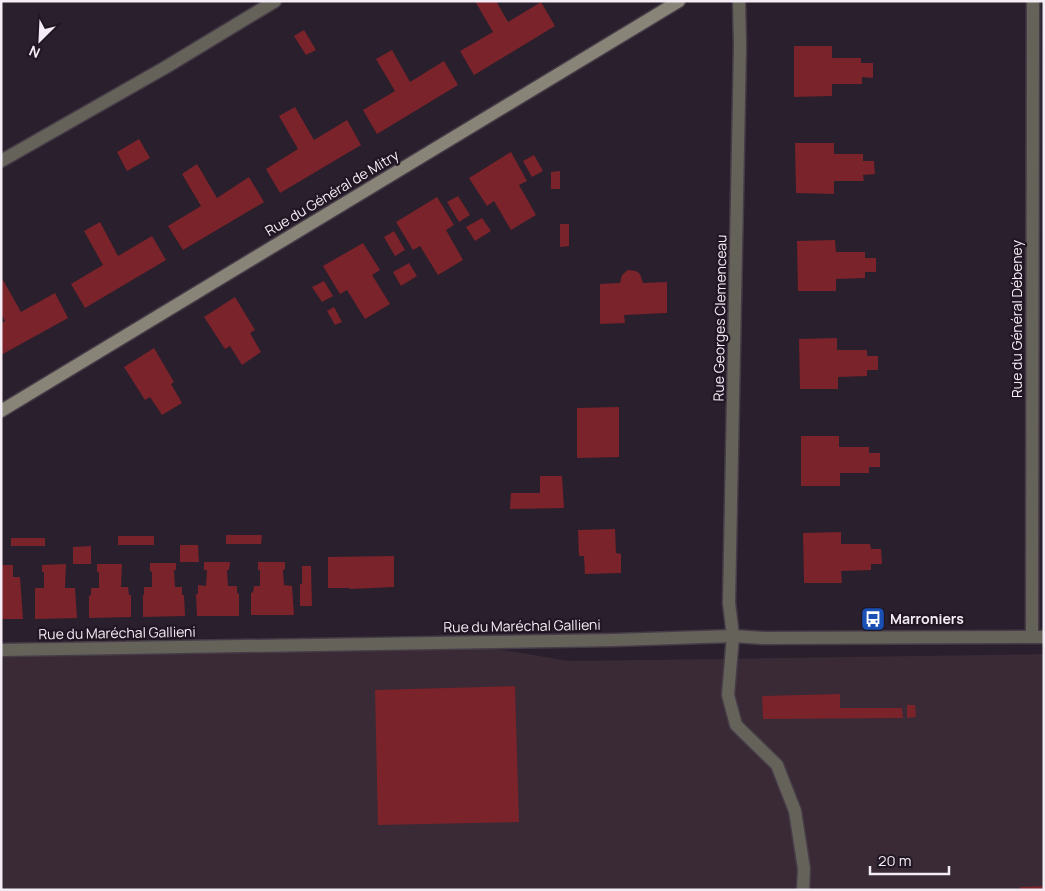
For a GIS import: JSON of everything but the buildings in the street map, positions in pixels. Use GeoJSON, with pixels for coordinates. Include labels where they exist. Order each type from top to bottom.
{"type":"FeatureCollection","features":[{"type":"Feature","properties":{"kind":"street"},"geometry":{"type":"LineString","coordinates":[[1,161],[166,67],[276,1]]}},
{"type":"Feature","properties":{"kind":"street","name":"Rue du Général de Mitry"},"geometry":{"type":"LineString","coordinates":[[1,411],[679,1]]}},
{"type":"Feature","properties":{"kind":"street","name":"Rue Georges Clemenceau"},"geometry":{"type":"LineString","coordinates":[[740,1],[729,603],[733,636],[728,694],[736,726],[778,765],[794,811],[804,870],[803,890]]}},
{"type":"Feature","properties":{"kind":"street","name":"Rue du Général Débeney"},"geometry":{"type":"LineString","coordinates":[[1033,1],[1038,637]]}},
{"type":"Feature","properties":{"kind":"street","name":"Rue du Maréchal Gallieni"},"geometry":{"type":"LineString","coordinates":[[1,650],[615,640],[733,636],[763,638],[1038,637]]}},
{"type":"Feature","properties":{"kind":"shaded area"},"geometry":{"type":"Polygon","coordinates":[[[455,642],[569,661],[1044,654],[1044,890],[1,890],[1,650],[455,642]]]}},
{"type":"Feature","properties":{"kind":"place","name":"Marroniers"},"geometry":{"type":"Point","coordinates":[873,619]}}]}
